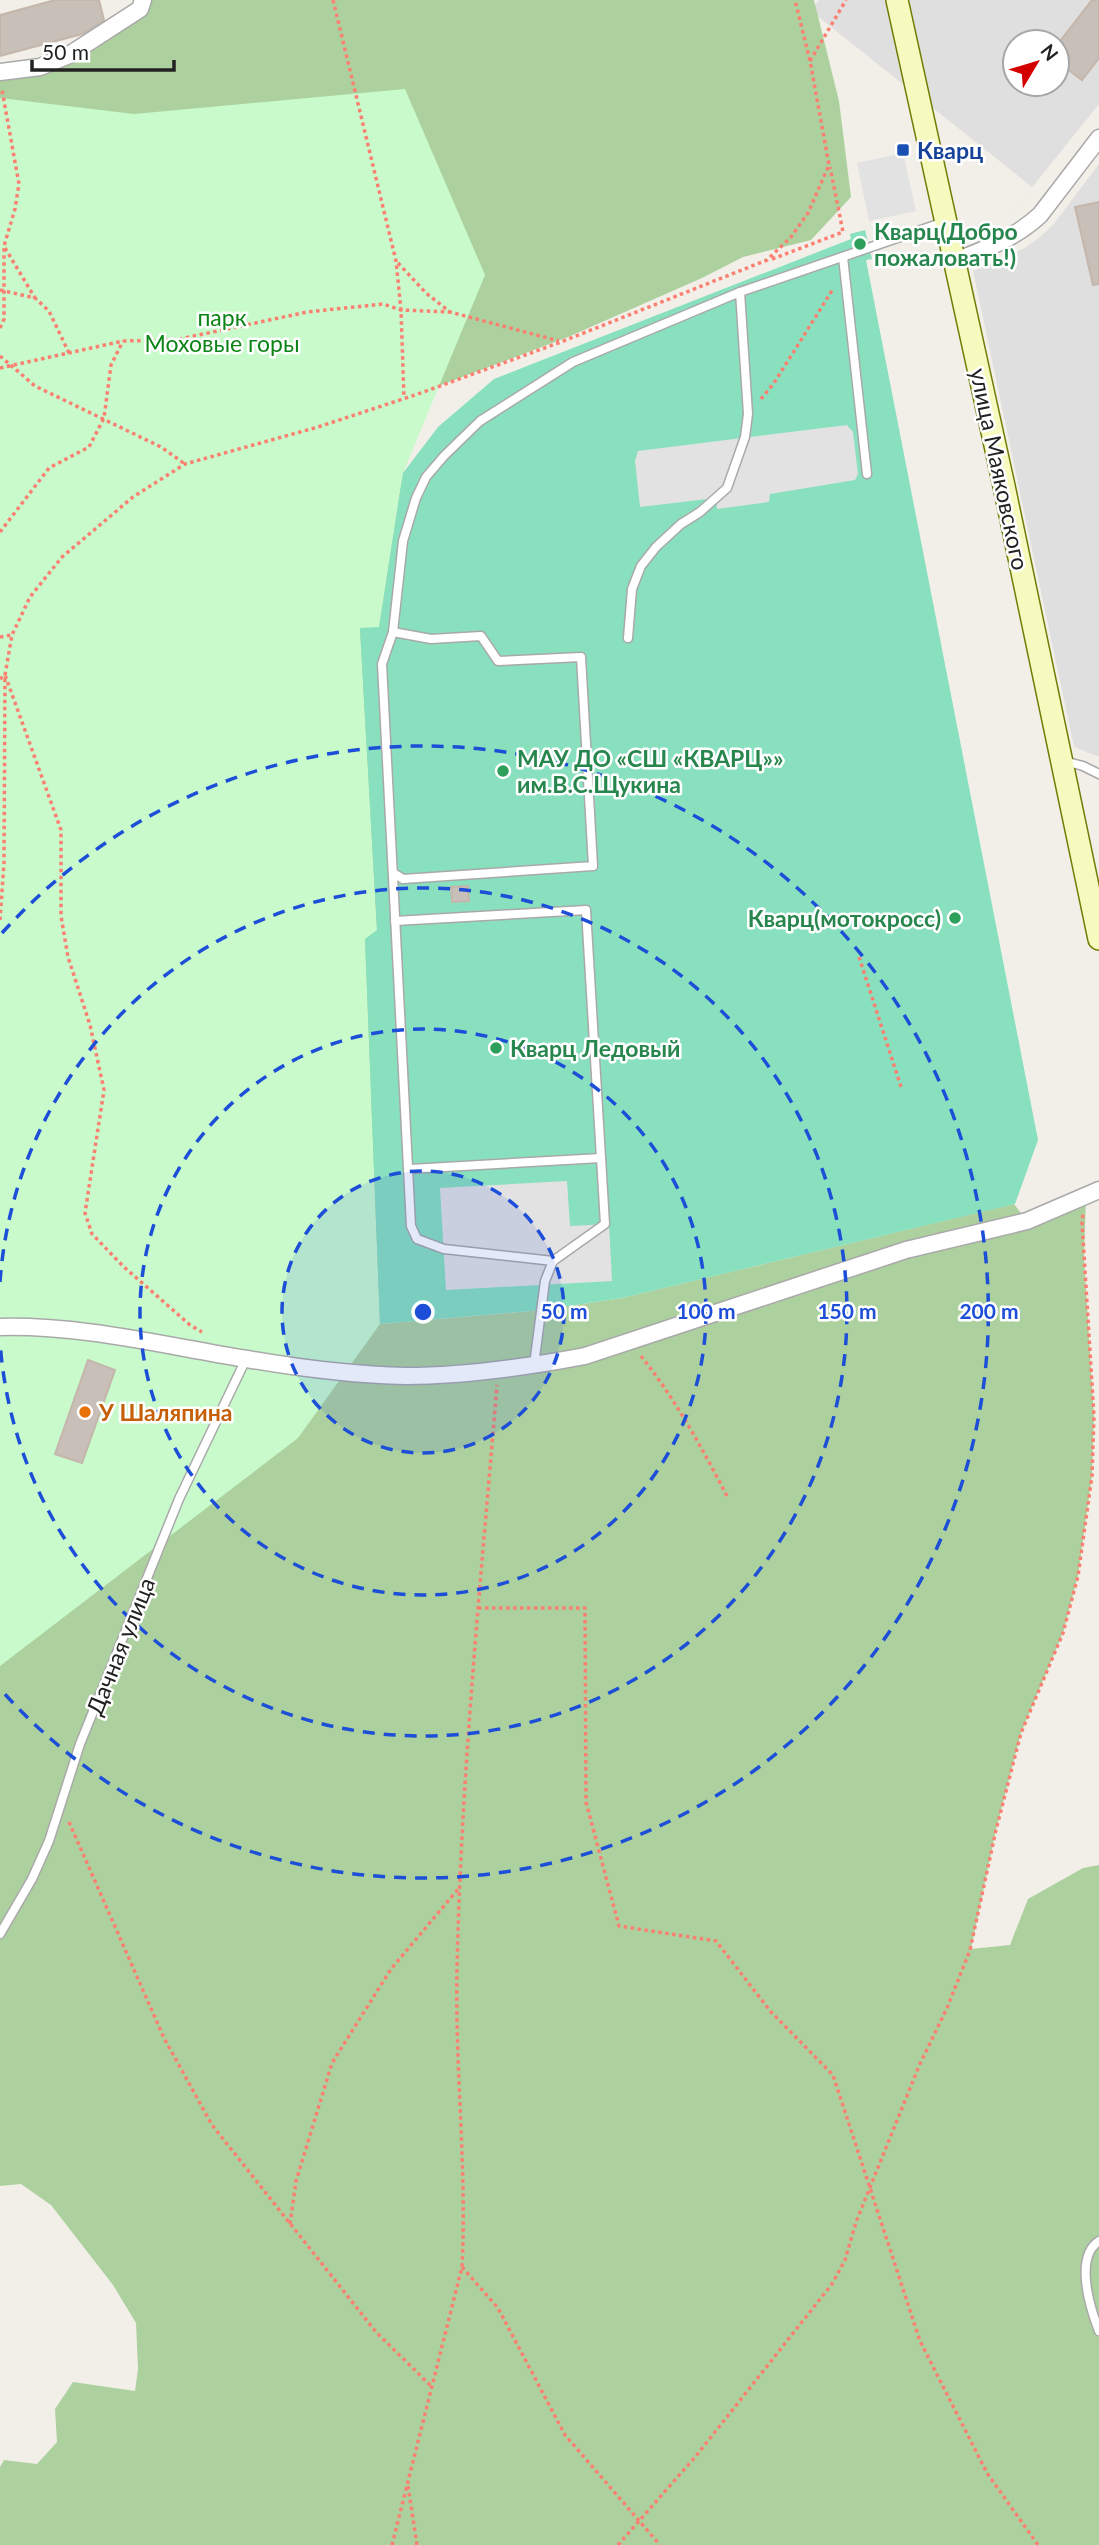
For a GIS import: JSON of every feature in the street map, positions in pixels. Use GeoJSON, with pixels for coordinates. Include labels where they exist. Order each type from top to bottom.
{"type":"FeatureCollection","features":[{"type":"Feature","properties":{"kind":"main road","name":"улица Маяковского"},"geometry":{"type":"LineString","coordinates":[[897,0],[947,221],[1061,760],[1096,900],[1099,939]]}},
{"type":"Feature","properties":{"kind":"street"},"geometry":{"type":"LineString","coordinates":[[0,72],[40,67],[69,55],[140,9],[143,0]]}},
{"type":"Feature","properties":{"kind":"street"},"geometry":{"type":"LineString","coordinates":[[955,261],[994,246],[1030,225],[1099,138]]}},
{"type":"Feature","properties":{"kind":"street"},"geometry":{"type":"LineString","coordinates":[[0,1327],[32,1326],[79,1330],[161,1342],[246,1359],[360,1373],[407,1376],[534,1365],[585,1356],[906,1250],[1027,1221],[1092,1193]]}},
{"type":"Feature","properties":{"kind":"lane"},"geometry":{"type":"LineString","coordinates":[[553,1261],[444,1250],[417,1239],[411,1226],[395,921],[395,874],[382,664],[393,632],[403,541],[416,498],[426,477],[452,447],[480,421],[573,362],[740,292],[947,221]]}},
{"type":"Feature","properties":{"kind":"lane"},"geometry":{"type":"LineString","coordinates":[[842,257],[867,474]]}},
{"type":"Feature","properties":{"kind":"lane"},"geometry":{"type":"LineString","coordinates":[[628,638],[632,589],[642,566],[664,539],[727,488],[745,437],[748,414],[740,292]]}},
{"type":"Feature","properties":{"kind":"lane"},"geometry":{"type":"LineString","coordinates":[[393,632],[431,639],[481,636],[498,661],[581,657],[593,866],[403,879],[395,874]]}},
{"type":"Feature","properties":{"kind":"lane"},"geometry":{"type":"LineString","coordinates":[[1061,760],[1099,774]]}},
{"type":"Feature","properties":{"kind":"lane"},"geometry":{"type":"LineString","coordinates":[[395,921],[586,910],[605,1224],[553,1261],[545,1281],[534,1365]]}},
{"type":"Feature","properties":{"kind":"lane"},"geometry":{"type":"LineString","coordinates":[[410,1169],[601,1158]]}},
{"type":"Feature","properties":{"kind":"lane","name":"Дачная улица"},"geometry":{"type":"LineString","coordinates":[[0,1934],[32,1879],[49,1841],[80,1744],[179,1499],[246,1359]]}},
{"type":"Feature","properties":{"kind":"lane"},"geometry":{"type":"LineString","coordinates":[[1099,2241],[1092,2245],[1086,2259],[1087,2285],[1099,2331]]}},
{"type":"Feature","properties":{"kind":"path"},"geometry":{"type":"LineString","coordinates":[[333,0],[396,261],[401,310],[404,398]]}},
{"type":"Feature","properties":{"kind":"path"},"geometry":{"type":"LineString","coordinates":[[0,920],[4,863],[5,675],[12,635],[30,597],[62,557],[133,497],[185,464],[318,427],[404,398],[561,342],[844,232],[795,0]]}},
{"type":"Feature","properties":{"kind":"path"},"geometry":{"type":"LineString","coordinates":[[810,61],[846,0]]}},
{"type":"Feature","properties":{"kind":"path"},"geometry":{"type":"LineString","coordinates":[[0,81],[19,184],[4,246],[4,319],[0,328]]}},
{"type":"Feature","properties":{"kind":"path"},"geometry":{"type":"LineString","coordinates":[[767,260],[791,237],[808,213],[829,165]]}},
{"type":"Feature","properties":{"kind":"path"},"geometry":{"type":"LineString","coordinates":[[4,246],[36,299],[49,311],[69,353]]}},
{"type":"Feature","properties":{"kind":"path"},"geometry":{"type":"LineString","coordinates":[[396,261],[426,293],[450,312]]}},
{"type":"Feature","properties":{"kind":"path"},"geometry":{"type":"LineString","coordinates":[[748,414],[774,383],[843,270]]}},
{"type":"Feature","properties":{"kind":"path"},"geometry":{"type":"LineString","coordinates":[[2,290],[36,299]]}},
{"type":"Feature","properties":{"kind":"path"},"geometry":{"type":"LineString","coordinates":[[0,368],[123,341],[175,340],[307,312],[383,304],[401,310],[450,312],[561,342]]}},
{"type":"Feature","properties":{"kind":"path"},"geometry":{"type":"LineString","coordinates":[[0,532],[49,468],[89,447],[104,418],[111,365],[123,341]]}},
{"type":"Feature","properties":{"kind":"path"},"geometry":{"type":"LineString","coordinates":[[0,356],[36,386],[161,447],[185,464]]}},
{"type":"Feature","properties":{"kind":"path"},"geometry":{"type":"LineString","coordinates":[[0,637],[12,635]]}},
{"type":"Feature","properties":{"kind":"path"},"geometry":{"type":"LineString","coordinates":[[0,679],[5,675]]}},
{"type":"Feature","properties":{"kind":"path"},"geometry":{"type":"LineString","coordinates":[[5,675],[61,830],[63,930],[68,957],[90,1025],[104,1090],[85,1213],[92,1234],[124,1267],[190,1325],[212,1338]]}},
{"type":"Feature","properties":{"kind":"path"},"geometry":{"type":"LineString","coordinates":[[859,957],[902,1090]]}},
{"type":"Feature","properties":{"kind":"path"},"geometry":{"type":"LineString","coordinates":[[618,2545],[721,2426],[832,2284],[845,2260],[856,2222],[919,2066],[947,2008],[970,1950],[996,1830],[1021,1733],[1063,1633],[1077,1576],[1092,1476],[1094,1416],[1082,1222],[1092,1193]]}},
{"type":"Feature","properties":{"kind":"path"},"geometry":{"type":"LineString","coordinates":[[629,1341],[664,1385],[701,1444],[728,1498]]}},
{"type":"Feature","properties":{"kind":"path"},"geometry":{"type":"LineString","coordinates":[[392,2545],[462,2267],[464,2222],[457,1973],[460,1887],[467,1735],[498,1369]]}},
{"type":"Feature","properties":{"kind":"path"},"geometry":{"type":"LineString","coordinates":[[478,1608],[585,1608],[586,1801],[619,1926],[716,1941],[771,2012],[833,2075],[920,2341],[987,2473],[1038,2545]]}},
{"type":"Feature","properties":{"kind":"path"},"geometry":{"type":"LineString","coordinates":[[61,1804],[164,2038],[212,2125],[376,2332],[432,2388]]}},
{"type":"Feature","properties":{"kind":"path"},"geometry":{"type":"LineString","coordinates":[[290,2224],[296,2182],[332,2063],[391,1969],[460,1887]]}},
{"type":"Feature","properties":{"kind":"path"},"geometry":{"type":"LineString","coordinates":[[462,2267],[498,2308],[565,2435],[660,2545]]}},
{"type":"Feature","properties":{"kind":"path"},"geometry":{"type":"LineString","coordinates":[[407,2484],[417,2545]]}},
{"type":"Feature","properties":{"kind":"shaded area"},"geometry":{"type":"Polygon","coordinates":[[[819,0],[1099,0],[1099,104],[993,236],[1032,187],[811,11],[819,0]]]}},
{"type":"Feature","properties":{"kind":"shaded area"},"geometry":{"type":"Polygon","coordinates":[[[903,153],[916,211],[869,221],[857,163],[903,153]]]}},
{"type":"Feature","properties":{"kind":"shaded area"},"geometry":{"type":"Polygon","coordinates":[[[1099,164],[1099,757],[1074,747],[973,271],[1025,248],[1041,236],[1053,225],[1099,164]]]}},
{"type":"Feature","properties":{"kind":"shaded area"},"geometry":{"type":"Polygon","coordinates":[[[847,425],[853,432],[858,474],[855,480],[770,494],[769,502],[717,509],[716,498],[640,507],[635,461],[638,451],[847,425]]]}},
{"type":"Feature","properties":{"kind":"shaded area"},"geometry":{"type":"Polygon","coordinates":[[[567,1181],[570,1226],[609,1224],[612,1281],[446,1290],[440,1188],[567,1181]]]}},
{"type":"Feature","properties":{"kind":"green space"},"geometry":{"type":"Polygon","coordinates":[[[143,0],[814,0],[839,101],[851,197],[811,240],[743,257],[568,337],[404,399],[380,1324],[542,1310],[622,1298],[1014,1204],[1027,1221],[1086,1196],[1084,1257],[1094,1416],[1092,1476],[1078,1576],[1063,1633],[1021,1733],[996,1830],[971,1949],[1010,1945],[1028,1899],[1083,1868],[1099,1865],[1099,2545],[0,2545],[0,2467],[4,2460],[37,2464],[57,2442],[55,2409],[73,2382],[135,2391],[138,2369],[136,2323],[113,2285],[51,2205],[21,2184],[0,2186],[0,72],[40,67],[143,0]]]}},
{"type":"Feature","properties":{"kind":"green space","name":"парк Моховые горы"},"geometry":{"type":"Polygon","coordinates":[[[405,89],[485,275],[403,473],[379,628],[360,629],[377,931],[365,939],[380,1324],[298,1438],[0,1666],[0,98],[134,114],[405,89]]]}},
{"type":"Feature","properties":{"kind":"green space"},"geometry":{"type":"Polygon","coordinates":[[[865,230],[872,259],[866,260],[1038,1140],[1015,1204],[622,1298],[542,1310],[380,1324],[365,939],[377,930],[360,628],[379,627],[403,473],[438,427],[494,379],[851,239],[850,234],[865,230]]]}},
{"type":"Feature","properties":{"kind":"building"},"geometry":{"type":"Polygon","coordinates":[[[55,0],[99,0],[104,20],[82,34],[0,56],[0,15],[55,0]]]}},
{"type":"Feature","properties":{"kind":"building"},"geometry":{"type":"Polygon","coordinates":[[[1092,0],[1099,0],[1099,58],[1082,80],[1071,72],[1070,28],[1092,0]]]}},
{"type":"Feature","properties":{"kind":"building"},"geometry":{"type":"Polygon","coordinates":[[[1099,202],[1099,284],[1093,285],[1075,207],[1099,202]]]}},
{"type":"Feature","properties":{"kind":"building"},"geometry":{"type":"Polygon","coordinates":[[[468,886],[469,901],[452,902],[451,887],[468,886]]]}},
{"type":"Feature","properties":{"kind":"building","name":"У Шаляпина"},"geometry":{"type":"Polygon","coordinates":[[[88,1360],[115,1370],[82,1463],[55,1454],[88,1360]]]}},
{"type":"Feature","properties":{"kind":"place","name":"Кварц"},"geometry":{"type":"Point","coordinates":[903,150]}},
{"type":"Feature","properties":{"kind":"place","name":"Кварц(Добро пожаловать!)"},"geometry":{"type":"Point","coordinates":[860,244]}},
{"type":"Feature","properties":{"kind":"place","name":"МАУ ДО «СШ «КВАРЦ»» им.В.С.Щукина"},"geometry":{"type":"Point","coordinates":[503,771]}},
{"type":"Feature","properties":{"kind":"place","name":"Кварц(мотокросс)"},"geometry":{"type":"Point","coordinates":[955,918]}},
{"type":"Feature","properties":{"kind":"place","name":"Кварц Ледовый"},"geometry":{"type":"Point","coordinates":[496,1048]}},
{"type":"Feature","properties":{"kind":"place","name":"У Шаляпина"},"geometry":{"type":"Point","coordinates":[85,1412]}}]}
